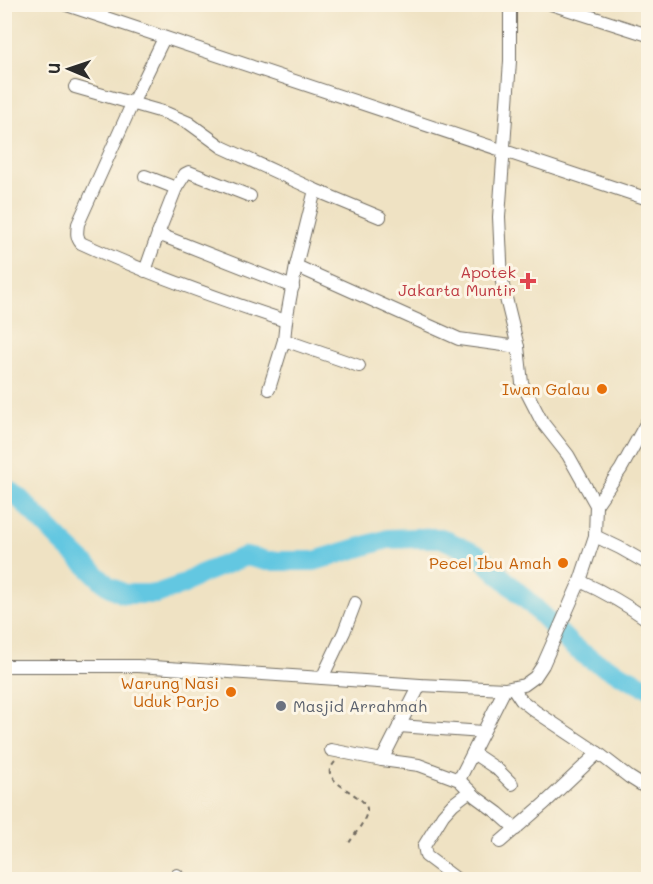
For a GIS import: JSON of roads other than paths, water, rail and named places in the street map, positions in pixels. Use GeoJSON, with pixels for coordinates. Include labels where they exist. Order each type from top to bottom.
{"type":"FeatureCollection","features":[{"type":"Feature","properties":{"kind":"street"},"geometry":{"type":"LineString","coordinates":[[64,4],[648,199]]}},
{"type":"Feature","properties":{"kind":"street"},"geometry":{"type":"LineString","coordinates":[[4,666],[138,666],[509,689],[524,685],[535,677],[543,665],[580,581],[595,536],[596,505],[568,455],[542,422],[522,383],[518,347],[502,282],[499,217],[510,61],[510,4]]}},
{"type":"Feature","properties":{"kind":"street"},"geometry":{"type":"LineString","coordinates":[[551,4],[648,35]]}},
{"type":"Feature","properties":{"kind":"street"},"geometry":{"type":"LineString","coordinates":[[164,38],[78,224],[78,239],[81,243],[145,271],[286,321]]}},
{"type":"Feature","properties":{"kind":"street"},"geometry":{"type":"LineString","coordinates":[[75,87],[166,113],[189,123],[222,147],[380,217]]}},
{"type":"Feature","properties":{"kind":"street"},"geometry":{"type":"LineString","coordinates":[[145,271],[176,188],[185,174],[189,172],[250,196]]}},
{"type":"Feature","properties":{"kind":"street"},"geometry":{"type":"LineString","coordinates":[[144,176],[176,188]]}},
{"type":"Feature","properties":{"kind":"street"},"geometry":{"type":"LineString","coordinates":[[269,388],[284,340],[296,266],[315,190]]}},
{"type":"Feature","properties":{"kind":"street"},"geometry":{"type":"LineString","coordinates":[[158,234],[293,287]]}},
{"type":"Feature","properties":{"kind":"street"},"geometry":{"type":"LineString","coordinates":[[296,266],[459,339],[518,347]]}},
{"type":"Feature","properties":{"kind":"street"},"geometry":{"type":"LineString","coordinates":[[284,340],[359,366]]}},
{"type":"Feature","properties":{"kind":"street"},"geometry":{"type":"LineString","coordinates":[[596,505],[621,469],[648,420]]}},
{"type":"Feature","properties":{"kind":"street"},"geometry":{"type":"LineString","coordinates":[[595,536],[648,564]]}},
{"type":"Feature","properties":{"kind":"street"},"geometry":{"type":"LineString","coordinates":[[580,581],[613,597],[648,620]]}},
{"type":"Feature","properties":{"kind":"street"},"geometry":{"type":"LineString","coordinates":[[322,678],[355,603]]}},
{"type":"Feature","properties":{"kind":"street"},"geometry":{"type":"LineString","coordinates":[[382,760],[420,685]]}},
{"type":"Feature","properties":{"kind":"street"},"geometry":{"type":"LineString","coordinates":[[459,780],[483,732],[509,689]]}},
{"type":"Feature","properties":{"kind":"street"},"geometry":{"type":"LineString","coordinates":[[509,689],[535,711],[648,789]]}},
{"type":"Feature","properties":{"kind":"street"},"geometry":{"type":"LineString","coordinates":[[399,726],[483,732]]}},
{"type":"Feature","properties":{"kind":"street"},"geometry":{"type":"LineString","coordinates":[[337,752],[419,765],[459,780],[516,829]]}},
{"type":"Feature","properties":{"kind":"street"},"geometry":{"type":"LineString","coordinates":[[472,753],[497,769],[513,784]]}},
{"type":"Feature","properties":{"kind":"street"},"geometry":{"type":"LineString","coordinates":[[500,842],[598,753]]}},
{"type":"Feature","properties":{"kind":"street"},"geometry":{"type":"LineString","coordinates":[[458,879],[426,856],[424,846],[443,815],[470,791]]}},
{"type":"Feature","properties":{"kind":"waterway"},"geometry":{"type":"LineString","coordinates":[[4,487],[19,498],[107,585],[124,594],[156,594],[182,585],[201,574],[246,556],[267,561],[314,561],[388,539],[441,538],[478,555],[572,646],[592,660],[648,687]]}},
{"type":"Feature","properties":{"kind":"place","name":"Apotek Jakarta Muntir"},"geometry":{"type":"Point","coordinates":[528,281]}},
{"type":"Feature","properties":{"kind":"place","name":"Iwan Galau"},"geometry":{"type":"Point","coordinates":[602,389]}},
{"type":"Feature","properties":{"kind":"place","name":"Pecel Ibu Amah"},"geometry":{"type":"Point","coordinates":[563,563]}},
{"type":"Feature","properties":{"kind":"place","name":"Warung Nasi Uduk Parjo"},"geometry":{"type":"Point","coordinates":[231,692]}},
{"type":"Feature","properties":{"kind":"place","name":"Masjid Arrahmah"},"geometry":{"type":"Point","coordinates":[281,706]}}]}
